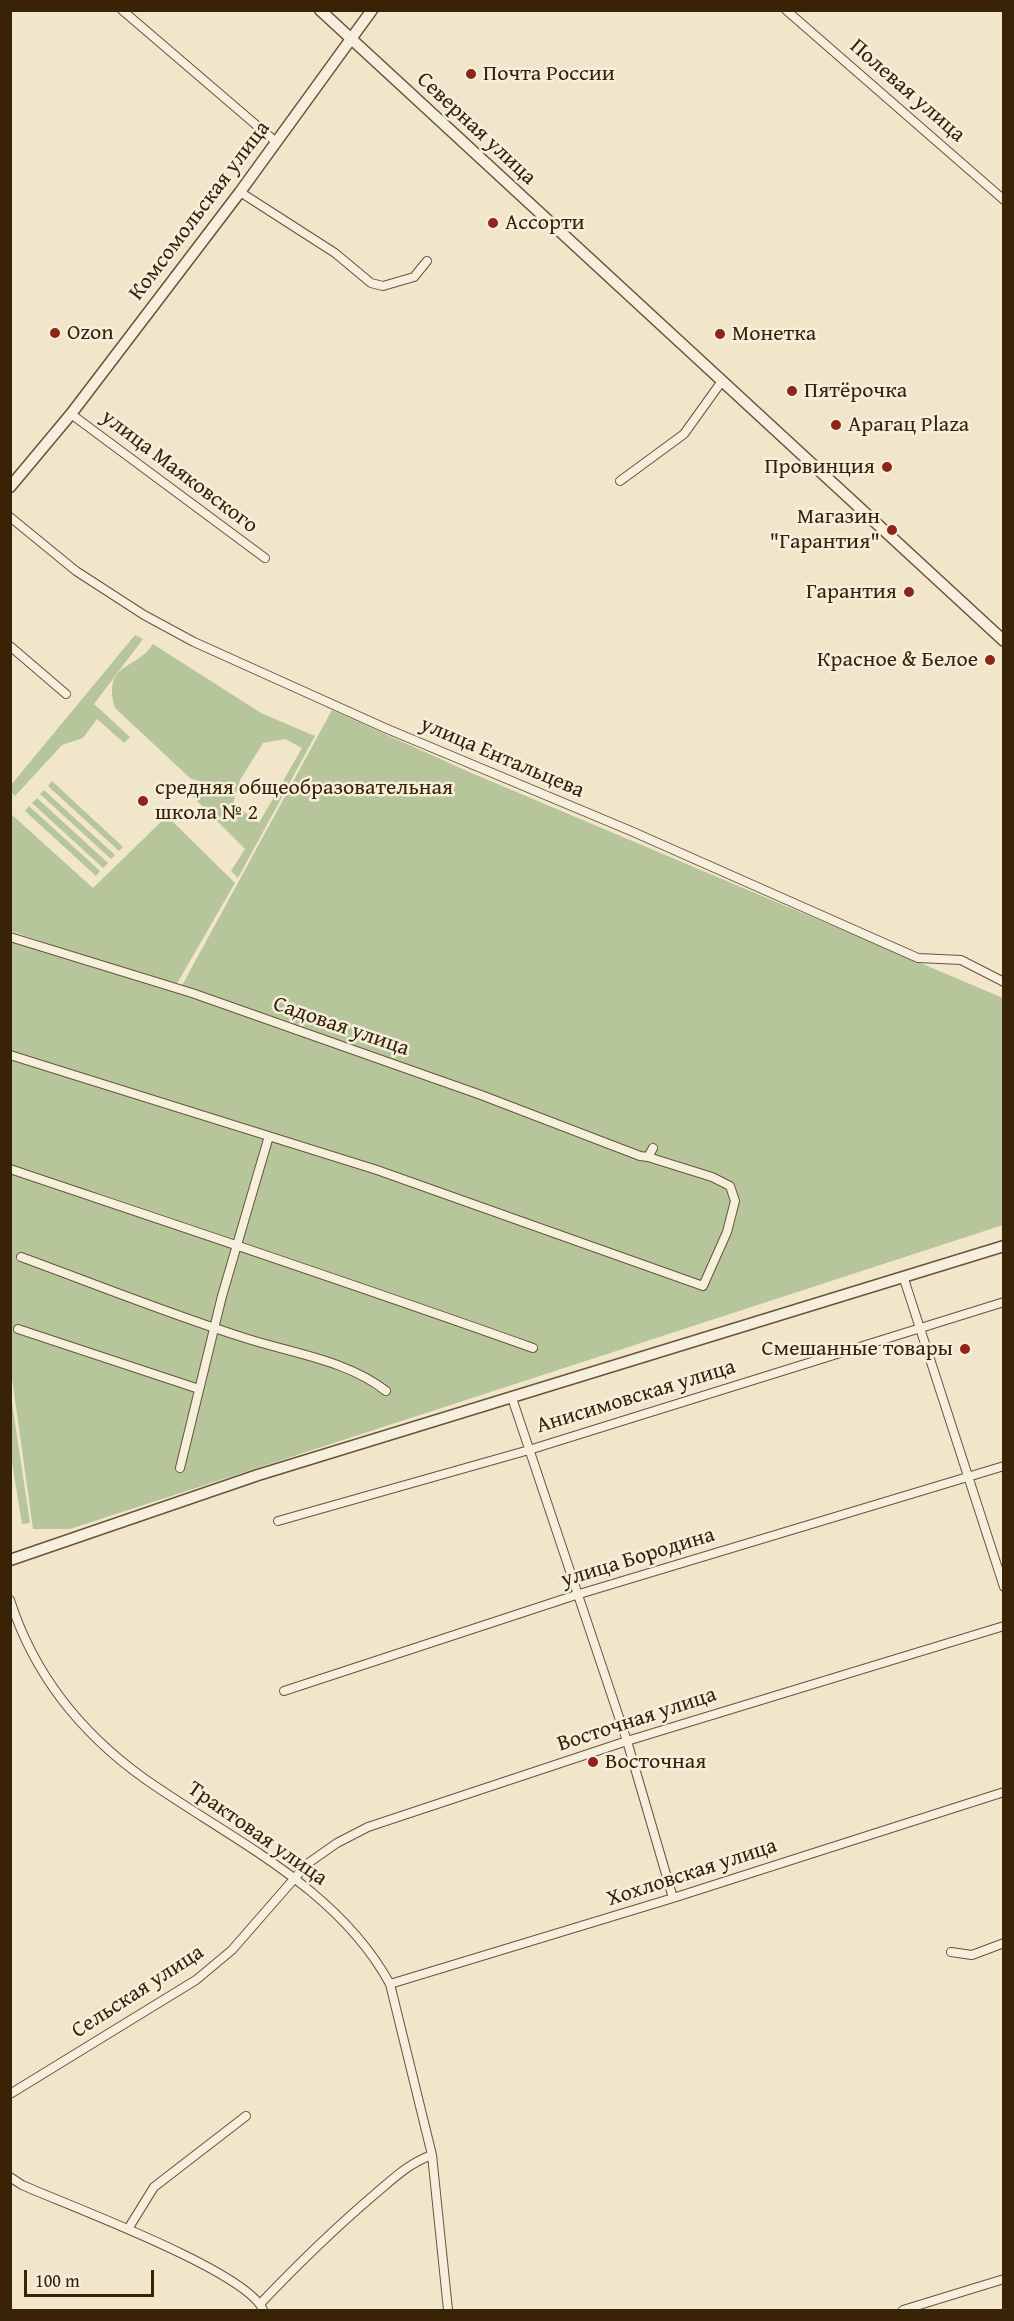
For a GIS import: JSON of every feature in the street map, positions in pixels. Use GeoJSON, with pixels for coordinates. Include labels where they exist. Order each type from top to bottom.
{"type":"FeatureCollection","features":[{"type":"Feature","properties":{"kind":"street"},"geometry":{"type":"LineString","coordinates":[[122,10],[276,142]]}},
{"type":"Feature","properties":{"kind":"street","name":"Северная улица"},"geometry":{"type":"LineString","coordinates":[[320,10],[1004,641]]}},
{"type":"Feature","properties":{"kind":"street","name":"Комсомольская улица"},"geometry":{"type":"LineString","coordinates":[[10,487],[71,414],[240,192],[372,10]]}},
{"type":"Feature","properties":{"kind":"street","name":"Полевая улица"},"geometry":{"type":"LineString","coordinates":[[786,10],[1004,200]]}},
{"type":"Feature","properties":{"kind":"street"},"geometry":{"type":"LineString","coordinates":[[240,192],[335,253],[371,283],[383,286],[414,277],[427,261]]}},
{"type":"Feature","properties":{"kind":"street"},"geometry":{"type":"LineString","coordinates":[[620,481],[684,434],[722,381]]}},
{"type":"Feature","properties":{"kind":"street","name":"улица Маяковского"},"geometry":{"type":"LineString","coordinates":[[71,414],[265,558]]}},
{"type":"Feature","properties":{"kind":"street","name":"улица Ентальцева"},"geometry":{"type":"LineString","coordinates":[[10,517],[76,571],[144,615],[194,642],[385,728],[630,831],[918,958],[961,960],[1004,982]]}},
{"type":"Feature","properties":{"kind":"street"},"geometry":{"type":"LineString","coordinates":[[10,646],[66,694]]}},
{"type":"Feature","properties":{"kind":"street","name":"Садовая улица"},"geometry":{"type":"LineString","coordinates":[[10,937],[192,993],[650,1153],[730,1186],[735,1201],[727,1232],[703,1286],[377,1170],[268,1136]]}},
{"type":"Feature","properties":{"kind":"street"},"geometry":{"type":"LineString","coordinates":[[10,1055],[268,1136],[214,1327],[180,1468]]}},
{"type":"Feature","properties":{"kind":"street"},"geometry":{"type":"LineString","coordinates":[[10,1169],[340,1279],[533,1348]]}},
{"type":"Feature","properties":{"kind":"street"},"geometry":{"type":"LineString","coordinates":[[10,1560],[258,1475],[904,1279],[1004,1246]]}},
{"type":"Feature","properties":{"kind":"street"},"geometry":{"type":"LineString","coordinates":[[21,1257],[247,1339],[291,1349],[372,1380],[386,1391]]}},
{"type":"Feature","properties":{"kind":"street"},"geometry":{"type":"LineString","coordinates":[[904,1279],[966,1478],[1004,1587]]}},
{"type":"Feature","properties":{"kind":"street","name":"Анисимовская улица"},"geometry":{"type":"LineString","coordinates":[[278,1521],[529,1450],[1004,1302]]}},
{"type":"Feature","properties":{"kind":"street"},"geometry":{"type":"LineString","coordinates":[[18,1329],[199,1389]]}},
{"type":"Feature","properties":{"kind":"street"},"geometry":{"type":"LineString","coordinates":[[512,1398],[576,1595],[627,1741],[672,1898]]}},
{"type":"Feature","properties":{"kind":"street","name":"улица Бородина"},"geometry":{"type":"LineString","coordinates":[[284,1690],[576,1595],[1004,1466]]}},
{"type":"Feature","properties":{"kind":"street","name":"Трактовая улица"},"geometry":{"type":"LineString","coordinates":[[10,1600],[20,1632],[42,1674],[68,1709],[144,1778],[294,1877],[341,1918],[377,1959],[390,1984],[432,2155],[448,2310]]}},
{"type":"Feature","properties":{"kind":"street","name":"Восточная улица"},"geometry":{"type":"LineString","coordinates":[[294,1877],[337,1843],[368,1827],[627,1741],[1004,1626]]}},
{"type":"Feature","properties":{"kind":"street","name":"Хохловская улица"},"geometry":{"type":"LineString","coordinates":[[390,1984],[672,1898],[1004,1792]]}},
{"type":"Feature","properties":{"kind":"street","name":"Сельская улица"},"geometry":{"type":"LineString","coordinates":[[10,2094],[196,1980],[232,1950],[294,1877]]}},
{"type":"Feature","properties":{"kind":"street"},"geometry":{"type":"LineString","coordinates":[[951,1952],[972,1955],[1004,1943]]}},
{"type":"Feature","properties":{"kind":"street"},"geometry":{"type":"LineString","coordinates":[[128,2229],[154,2187],[246,2116]]}},
{"type":"Feature","properties":{"kind":"street"},"geometry":{"type":"LineString","coordinates":[[10,2177],[69,2206],[128,2229],[200,2263],[235,2283],[262,2307],[312,2250],[364,2203],[414,2162],[432,2155]]}},
{"type":"Feature","properties":{"kind":"street"},"geometry":{"type":"LineString","coordinates":[[903,2310],[1004,2279]]}},
{"type":"Feature","properties":{"kind":"green space"},"geometry":{"type":"Polygon","coordinates":[[[135,635],[143,639],[94,704],[130,737],[124,743],[97,719],[83,738],[62,745],[15,796],[11,792],[11,785],[135,635]]]}},
{"type":"Feature","properties":{"kind":"green space"},"geometry":{"type":"Polygon","coordinates":[[[153,644],[261,713],[315,736],[238,878],[231,871],[245,849],[190,794],[208,783],[191,779],[115,708],[112,693],[113,682],[117,674],[153,644]],[[285,739],[263,743],[240,780],[233,804],[259,823],[302,748],[285,739]]]}},
{"type":"Feature","properties":{"kind":"green space"},"geometry":{"type":"Polygon","coordinates":[[[332,710],[467,771],[1003,998],[1003,1225],[70,1529],[33,1529],[11,1371],[10,934],[179,991],[332,710]]]}},
{"type":"Feature","properties":{"kind":"green space"},"geometry":{"type":"Polygon","coordinates":[[[52,781],[123,847],[119,851],[48,786],[52,781]]]}},
{"type":"Feature","properties":{"kind":"green space"},"geometry":{"type":"Polygon","coordinates":[[[44,790],[115,855],[111,859],[40,794],[44,790]]]}},
{"type":"Feature","properties":{"kind":"green space"},"geometry":{"type":"Polygon","coordinates":[[[37,798],[108,863],[103,868],[32,803],[37,798]]]}},
{"type":"Feature","properties":{"kind":"green space"},"geometry":{"type":"Polygon","coordinates":[[[29,806],[100,871],[96,876],[25,811],[29,806]]]}},
{"type":"Feature","properties":{"kind":"green space"},"geometry":{"type":"Polygon","coordinates":[[[11,814],[93,888],[167,816],[235,883],[175,987],[11,931],[11,814]]]}},
{"type":"Feature","properties":{"kind":"green space"},"geometry":{"type":"Polygon","coordinates":[[[11,1396],[30,1523],[22,1524],[11,1456],[11,1396]]]}},
{"type":"Feature","properties":{"kind":"place","name":"Почта России"},"geometry":{"type":"Point","coordinates":[471,74]}},
{"type":"Feature","properties":{"kind":"place","name":"Ассорти"},"geometry":{"type":"Point","coordinates":[493,223]}},
{"type":"Feature","properties":{"kind":"place","name":"Ozon"},"geometry":{"type":"Point","coordinates":[55,333]}},
{"type":"Feature","properties":{"kind":"place","name":"Монетка"},"geometry":{"type":"Point","coordinates":[720,334]}},
{"type":"Feature","properties":{"kind":"place","name":"Пятёрочка"},"geometry":{"type":"Point","coordinates":[792,391]}},
{"type":"Feature","properties":{"kind":"place","name":"Арагац Plaza"},"geometry":{"type":"Point","coordinates":[836,425]}},
{"type":"Feature","properties":{"kind":"place","name":"Провинция"},"geometry":{"type":"Point","coordinates":[887,467]}},
{"type":"Feature","properties":{"kind":"place","name":"Магазин \"Гарантия\""},"geometry":{"type":"Point","coordinates":[892,530]}},
{"type":"Feature","properties":{"kind":"place","name":"Гарантия"},"geometry":{"type":"Point","coordinates":[909,592]}},
{"type":"Feature","properties":{"kind":"place","name":"Красное & Белое"},"geometry":{"type":"Point","coordinates":[990,660]}},
{"type":"Feature","properties":{"kind":"place","name":"средняя общеобразовательная школа № 2"},"geometry":{"type":"Point","coordinates":[143,801]}},
{"type":"Feature","properties":{"kind":"place","name":"Смешанные товары"},"geometry":{"type":"Point","coordinates":[965,1349]}},
{"type":"Feature","properties":{"kind":"place","name":"Восточная"},"geometry":{"type":"Point","coordinates":[593,1762]}}]}
